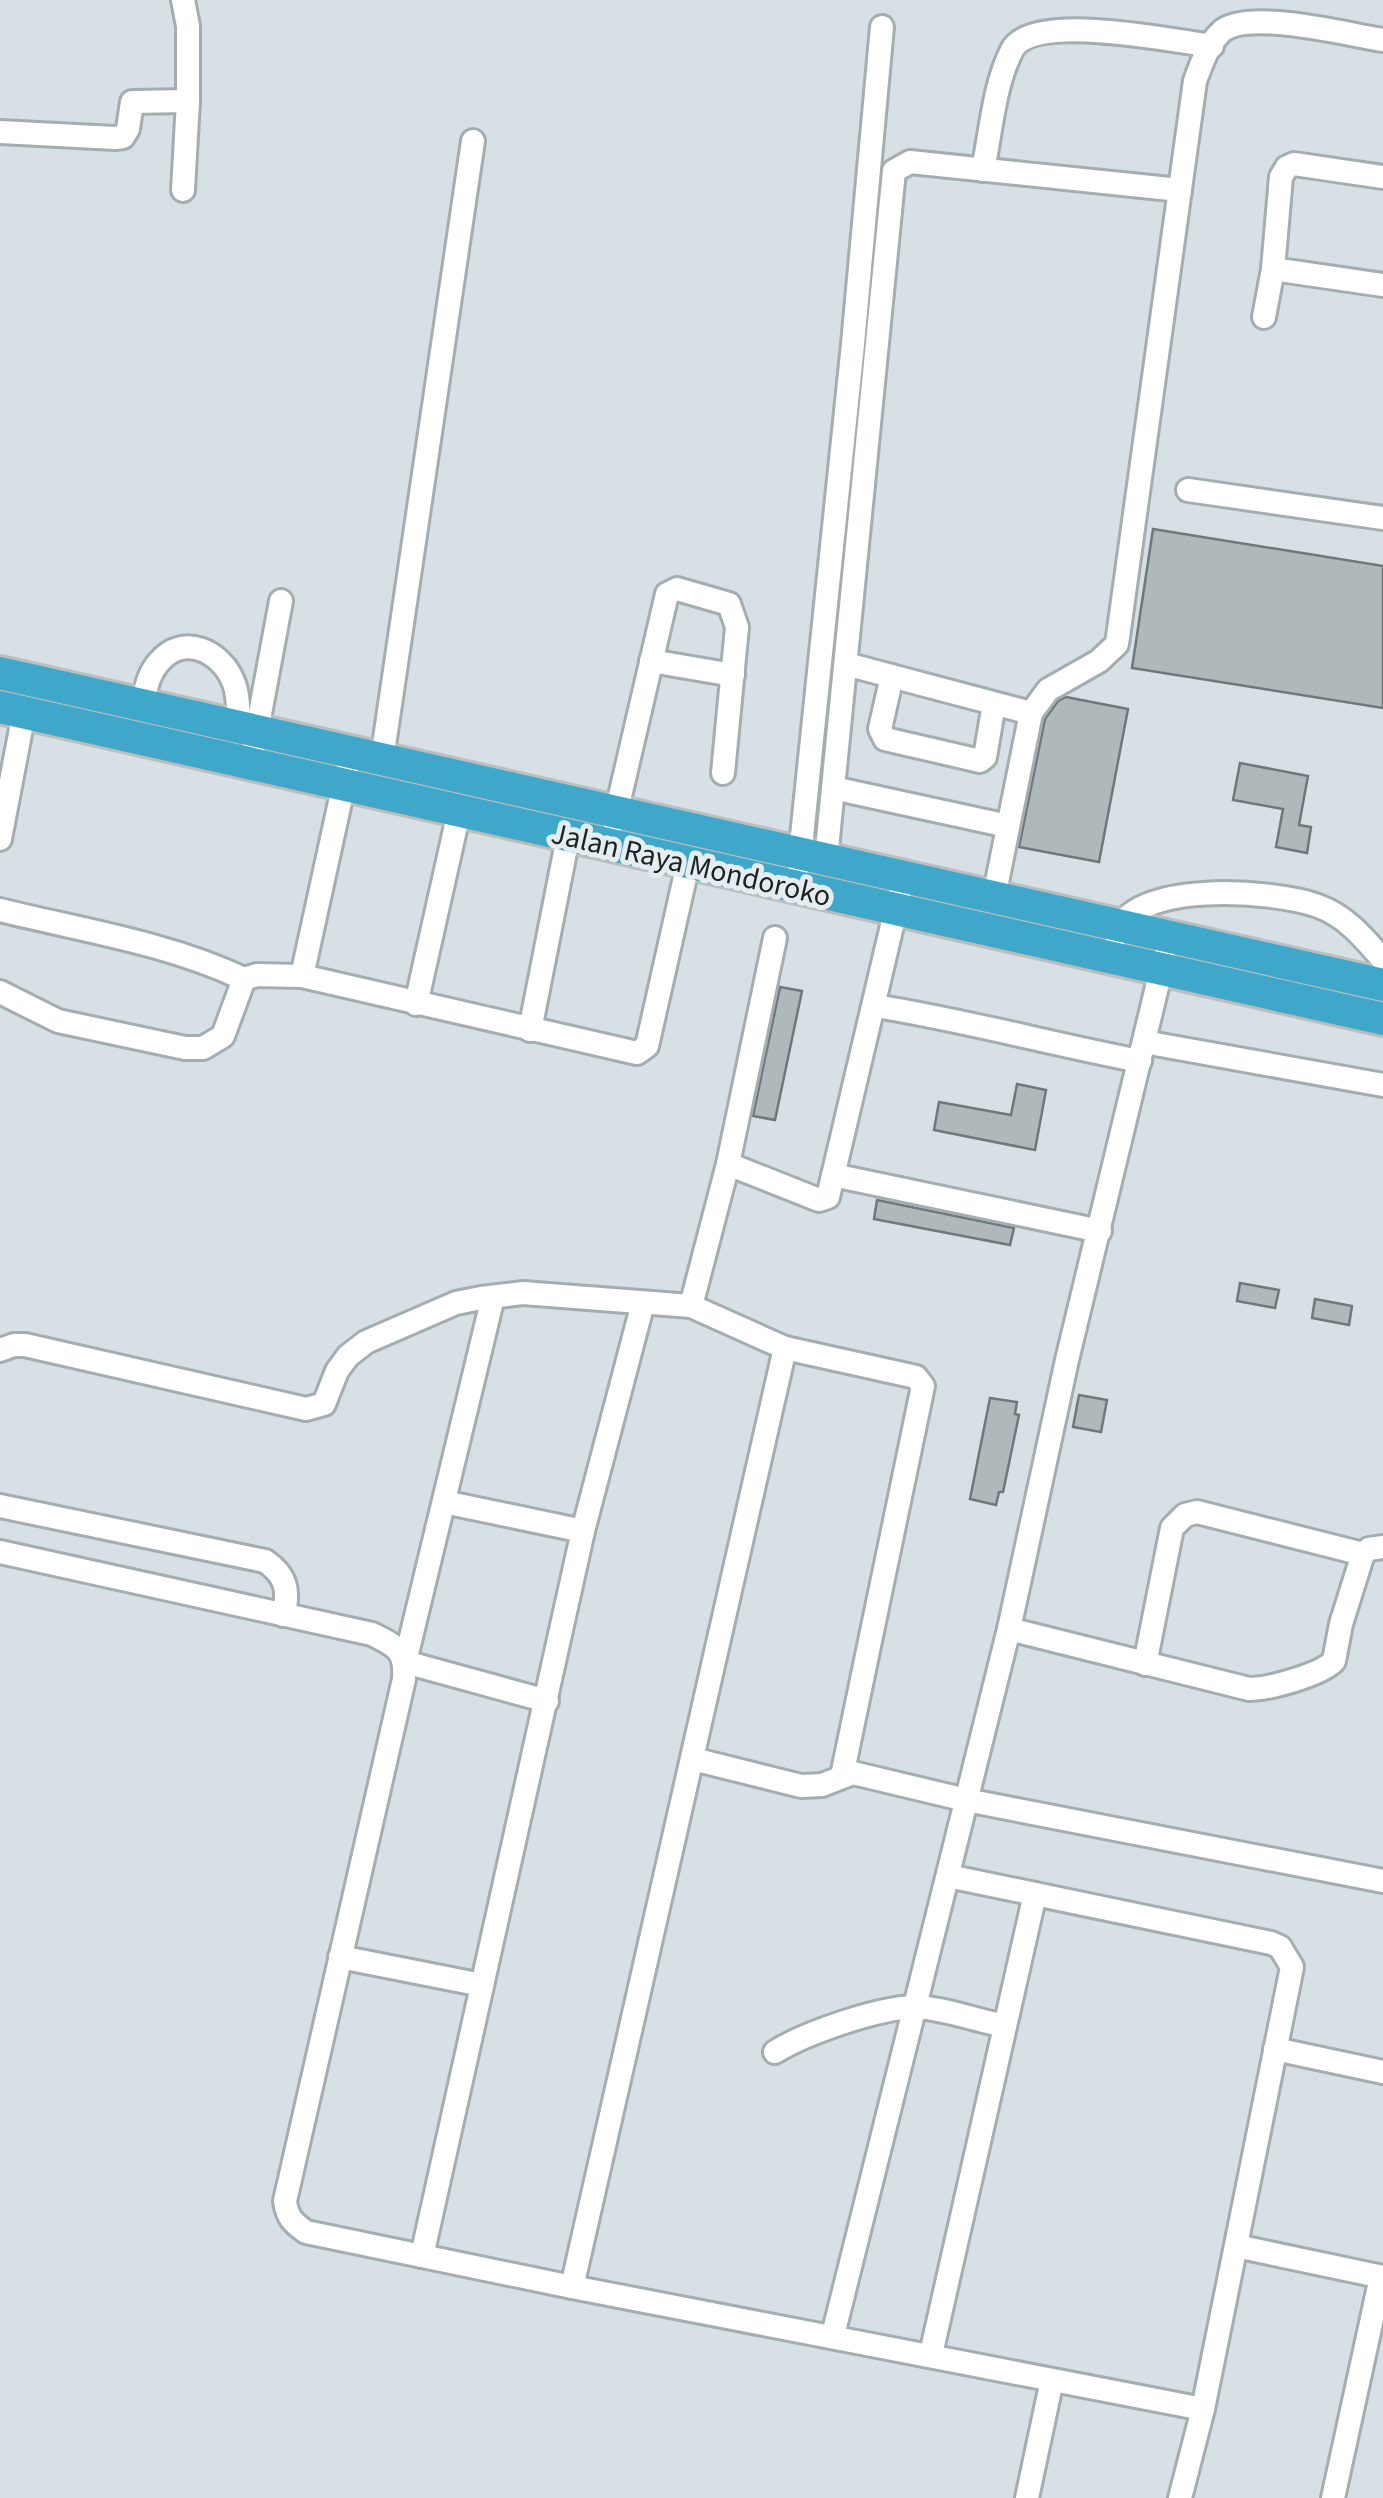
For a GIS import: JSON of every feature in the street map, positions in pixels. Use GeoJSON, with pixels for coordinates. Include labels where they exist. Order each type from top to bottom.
{"type":"FeatureCollection","features":[{"type":"Feature","properties":{"kind":"highway","name":"Jalan Raya Mondoroko"},"geometry":{"type":"LineString","coordinates":[[0,672],[142,705],[249,741],[344,786],[1383,1019]]}},
{"type":"Feature","properties":{"kind":"highway","name":"Jalan Raya Mondoroko"},"geometry":{"type":"LineString","coordinates":[[12,710],[367,756],[1383,984]]}},
{"type":"Feature","properties":{"kind":"highway"},"geometry":{"type":"LineString","coordinates":[[700,867],[720,836]]}},
{"type":"Feature","properties":{"kind":"street"},"geometry":{"type":"LineString","coordinates":[[182,190],[188,101],[188,26],[183,0]]}},
{"type":"Feature","properties":{"kind":"street"},"geometry":{"type":"LineString","coordinates":[[994,897],[1031,714],[1048,690],[1099,662],[1117,644],[1195,81],[1221,32],[1236,24],[1258,21],[1383,40]]}},
{"type":"Feature","properties":{"kind":"street"},"geometry":{"type":"LineString","coordinates":[[813,856],[882,27]]}},
{"type":"Feature","properties":{"kind":"street"},"geometry":{"type":"LineString","coordinates":[[983,170],[999,91],[1014,47],[1035,32],[1083,30],[1212,46]]}},
{"type":"Feature","properties":{"kind":"street"},"geometry":{"type":"LineString","coordinates":[[0,132],[115,138],[128,129],[132,102],[188,101]]}},
{"type":"Feature","properties":{"kind":"street"},"geometry":{"type":"LineString","coordinates":[[302,976],[344,786],[367,756],[473,141]]}},
{"type":"Feature","properties":{"kind":"street"},"geometry":{"type":"LineString","coordinates":[[795,888],[813,856],[832,788],[894,172],[910,162],[1180,190]]}},
{"type":"Feature","properties":{"kind":"street"},"geometry":{"type":"LineString","coordinates":[[1264,317],[1282,177],[1287,167],[1294,164],[1383,177]]}},
{"type":"Feature","properties":{"kind":"street"},"geometry":{"type":"LineString","coordinates":[[1273,269],[1383,285]]}},
{"type":"Feature","properties":{"kind":"street"},"geometry":{"type":"LineString","coordinates":[[1188,490],[1383,518]]}},
{"type":"Feature","properties":{"kind":"street"},"geometry":{"type":"LineString","coordinates":[[608,846],[667,594],[677,589],[728,604],[738,628],[723,773]]}},
{"type":"Feature","properties":{"kind":"street"},"geometry":{"type":"LineString","coordinates":[[249,741],[281,601]]}},
{"type":"Feature","properties":{"kind":"street"},"geometry":{"type":"LineString","coordinates":[[142,705],[148,680],[169,652],[192,646],[208,650],[223,662],[235,684],[249,741]]}},
{"type":"Feature","properties":{"kind":"street"},"geometry":{"type":"LineString","coordinates":[[651,661],[733,676]]}},
{"type":"Feature","properties":{"kind":"street"},"geometry":{"type":"LineString","coordinates":[[846,664],[1031,714]]}},
{"type":"Feature","properties":{"kind":"street"},"geometry":{"type":"LineString","coordinates":[[892,676],[880,729],[885,739],[980,761],[984,758],[994,704]]}},
{"type":"Feature","properties":{"kind":"street"},"geometry":{"type":"LineString","coordinates":[[0,840],[12,710]]}},
{"type":"Feature","properties":{"kind":"street"},"geometry":{"type":"LineString","coordinates":[[832,788],[1008,826]]}},
{"type":"Feature","properties":{"kind":"street"},"geometry":{"type":"LineString","coordinates":[[416,1004],[458,812]]}},
{"type":"Feature","properties":{"kind":"street"},"geometry":{"type":"LineString","coordinates":[[530,1030],[568,837]]}},
{"type":"Feature","properties":{"kind":"street"},"geometry":{"type":"LineString","coordinates":[[0,910],[165,950],[244,979],[257,975],[302,976],[637,1053],[648,1046],[700,867]]}},
{"type":"Feature","properties":{"kind":"street"},"geometry":{"type":"LineString","coordinates":[[726,1174],[818,1200],[828,1197],[902,876]]}},
{"type":"Feature","properties":{"kind":"street"},"geometry":{"type":"LineString","coordinates":[[1110,958],[1118,925],[1134,911],[1178,896],[1240,893],[1316,905],[1344,919],[1383,960]]}},
{"type":"Feature","properties":{"kind":"street"},"geometry":{"type":"LineString","coordinates":[[833,2335],[1009,1629],[1067,1360],[1169,936]]}},
{"type":"Feature","properties":{"kind":"street"},"geometry":{"type":"LineString","coordinates":[[690,1306],[726,1174],[775,938]]}},
{"type":"Feature","properties":{"kind":"street"},"geometry":{"type":"LineString","coordinates":[[0,992],[58,1021],[185,1048],[203,1048],[223,1036],[244,979]]}},
{"type":"Feature","properties":{"kind":"street"},"geometry":{"type":"LineString","coordinates":[[875,1006],[960,1020],[1072,1048],[1142,1051],[1383,1085]]}},
{"type":"Feature","properties":{"kind":"street"},"geometry":{"type":"LineString","coordinates":[[833,1175],[1100,1231]]}},
{"type":"Feature","properties":{"kind":"street"},"geometry":{"type":"LineString","coordinates":[[0,1350],[14,1344],[25,1345],[306,1408],[324,1404],[337,1371],[366,1342],[456,1303],[523,1293],[690,1306],[785,1348],[916,1378],[923,1386],[842,1776]]}},
{"type":"Feature","properties":{"kind":"street"},"geometry":{"type":"LineString","coordinates":[[493,1297],[405,1662],[285,2202],[287,2214],[306,2232],[1203,2408]]}},
{"type":"Feature","properties":{"kind":"street"},"geometry":{"type":"LineString","coordinates":[[422,2256],[583,1531],[643,1303]]}},
{"type":"Feature","properties":{"kind":"street"},"geometry":{"type":"LineString","coordinates":[[572,2287],[785,1348]]}},
{"type":"Feature","properties":{"kind":"street"},"geometry":{"type":"LineString","coordinates":[[444,1502],[583,1531]]}},
{"type":"Feature","properties":{"kind":"street"},"geometry":{"type":"LineString","coordinates":[[0,1506],[264,1561],[274,1567],[286,1584],[289,1595],[283,1614]]}},
{"type":"Feature","properties":{"kind":"street"},"geometry":{"type":"LineString","coordinates":[[1009,1629],[1145,1664],[1249,1689],[1261,1689],[1324,1669],[1334,1660],[1341,1624],[1373,1550],[1197,1512],[1185,1516],[1172,1528],[1145,1664]]}},
{"type":"Feature","properties":{"kind":"street"},"geometry":{"type":"LineString","coordinates":[[0,1552],[372,1634],[395,1645],[405,1662],[547,1701]]}},
{"type":"Feature","properties":{"kind":"street"},"geometry":{"type":"LineString","coordinates":[[693,1759],[801,1786],[822,1785],[854,1773],[966,1800],[1383,1881]]}},
{"type":"Feature","properties":{"kind":"street"},"geometry":{"type":"LineString","coordinates":[[948,1876],[1280,1947],[1292,1967],[1203,2408],[1180,2498]]}},
{"type":"Feature","properties":{"kind":"street"},"geometry":{"type":"LineString","coordinates":[[931,2354],[1034,1894]]}},
{"type":"Feature","properties":{"kind":"street"},"geometry":{"type":"LineString","coordinates":[[340,1957],[482,1985]]}},
{"type":"Feature","properties":{"kind":"street"},"geometry":{"type":"LineString","coordinates":[[774,2052],[795,2039],[828,2028],[915,2007],[1005,2026]]}},
{"type":"Feature","properties":{"kind":"street"},"geometry":{"type":"LineString","coordinates":[[1275,2049],[1383,2072]]}},
{"type":"Feature","properties":{"kind":"street"},"geometry":{"type":"LineString","coordinates":[[1236,2246],[1382,2277],[1333,2498]]}},
{"type":"Feature","properties":{"kind":"street"},"geometry":{"type":"LineString","coordinates":[[1027,2498],[1052,2380]]}},
{"type":"Feature","properties":{"kind":"building"},"geometry":{"type":"Polygon","coordinates":[[[1153,529],[1383,566],[1383,708],[1132,668],[1153,529]]]}},
{"type":"Feature","properties":{"kind":"building"},"geometry":{"type":"Polygon","coordinates":[[[1066,697],[1128,709],[1099,862],[1019,847],[1045,719],[1058,701],[1066,697]]]}},
{"type":"Feature","properties":{"kind":"building"},"geometry":{"type":"Polygon","coordinates":[[[1240,763],[1308,776],[1299,825],[1311,827],[1307,853],[1276,847],[1283,809],[1233,800],[1240,763]]]}},
{"type":"Feature","properties":{"kind":"building"},"geometry":{"type":"Polygon","coordinates":[[[780,987],[802,991],[775,1120],[753,1116],[780,987]]]}},
{"type":"Feature","properties":{"kind":"building"},"geometry":{"type":"Polygon","coordinates":[[[1017,1084],[1046,1090],[1035,1150],[934,1130],[939,1102],[1011,1115],[1017,1084]]]}},
{"type":"Feature","properties":{"kind":"building"},"geometry":{"type":"Polygon","coordinates":[[[877,1200],[1014,1228],[1010,1245],[874,1219],[877,1200]]]}},
{"type":"Feature","properties":{"kind":"building"},"geometry":{"type":"Polygon","coordinates":[[[1240,1283],[1279,1290],[1275,1308],[1237,1301],[1240,1283]]]}},
{"type":"Feature","properties":{"kind":"building"},"geometry":{"type":"Polygon","coordinates":[[[1315,1299],[1352,1306],[1349,1325],[1312,1318],[1315,1299]]]}},
{"type":"Feature","properties":{"kind":"building"},"geometry":{"type":"Polygon","coordinates":[[[1079,1395],[1107,1400],[1101,1432],[1073,1427],[1079,1395]]]}},
{"type":"Feature","properties":{"kind":"building"},"geometry":{"type":"Polygon","coordinates":[[[990,1398],[1017,1402],[1015,1414],[1019,1415],[1003,1492],[999,1492],[996,1505],[970,1499],[990,1398]]]}}]}
